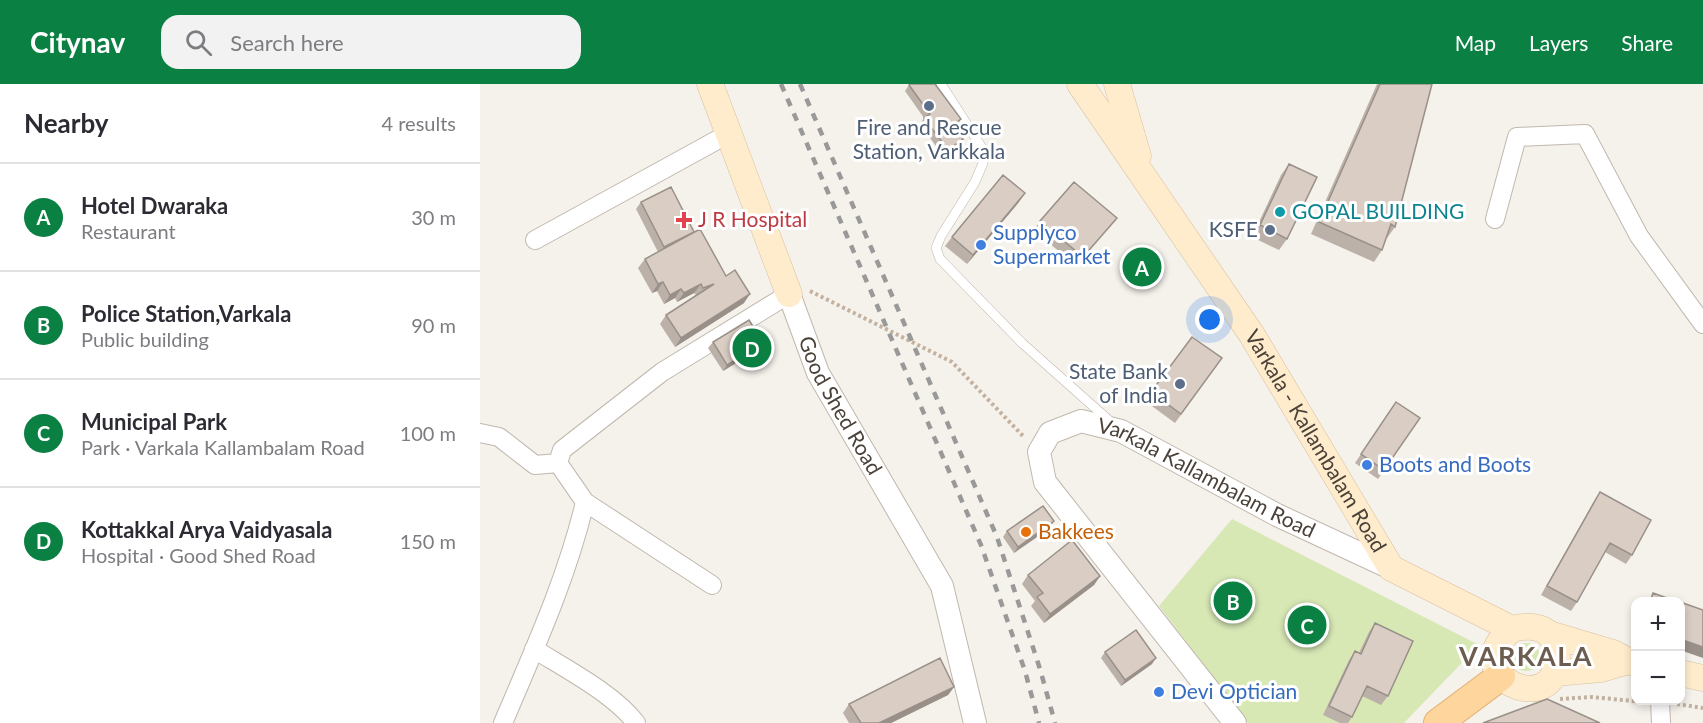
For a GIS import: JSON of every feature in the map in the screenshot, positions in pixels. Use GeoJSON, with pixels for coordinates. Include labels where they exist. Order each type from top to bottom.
{"type":"FeatureCollection","features":[{"type":"Feature","properties":{"kind":"main road","name":"Good Shed Road"},"geometry":{"type":"LineString","coordinates":[[710,84],[785,285]]}},
{"type":"Feature","properties":{"kind":"main road","name":"Varkala - Kallambalam Road"},"geometry":{"type":"LineString","coordinates":[[1080,84],[1252,335],[1391,567],[1512,629],[1527,625],[1613,653],[1631,662]]}},
{"type":"Feature","properties":{"kind":"main road"},"geometry":{"type":"LineString","coordinates":[[1117,84],[1145,179]]}},
{"type":"Feature","properties":{"kind":"main road"},"geometry":{"type":"LineString","coordinates":[[1512,629],[1501,638],[1495,650],[1495,664],[1501,676],[1513,687],[1529,689],[1545,684],[1555,673],[1557,658],[1555,641],[1549,634]]}},
{"type":"Feature","properties":{"kind":"main road"},"geometry":{"type":"LineString","coordinates":[[1555,673],[1601,669],[1631,662]]}},
{"type":"Feature","properties":{"kind":"main road"},"geometry":{"type":"LineString","coordinates":[[1685,674],[1703,678]]}},
{"type":"Feature","properties":{"kind":"main road"},"geometry":{"type":"LineString","coordinates":[[1438,723],[1501,676]]}},
{"type":"Feature","properties":{"kind":"street"},"geometry":{"type":"LineString","coordinates":[[535,240],[728,134]]}},
{"type":"Feature","properties":{"kind":"street"},"geometry":{"type":"LineString","coordinates":[[1495,219],[1517,137],[1585,135],[1639,236],[1703,324]]}},
{"type":"Feature","properties":{"kind":"street"},"geometry":{"type":"LineString","coordinates":[[558,463],[562,450],[662,372],[785,285]]}},
{"type":"Feature","properties":{"kind":"street","name":"Good Shed Road"},"geometry":{"type":"LineString","coordinates":[[785,285],[818,373],[942,586],[975,723]]}},
{"type":"Feature","properties":{"kind":"street","name":"Varkala Kallambalam Road"},"geometry":{"type":"LineString","coordinates":[[1039,452],[1050,433],[1081,421],[1121,431],[1277,515],[1391,567]]}},
{"type":"Feature","properties":{"kind":"street"},"geometry":{"type":"LineString","coordinates":[[480,433],[499,437],[536,465],[558,463]]}},
{"type":"Feature","properties":{"kind":"street"},"geometry":{"type":"LineString","coordinates":[[1039,452],[1045,482],[1235,723]]}},
{"type":"Feature","properties":{"kind":"street"},"geometry":{"type":"LineString","coordinates":[[558,463],[585,502],[711,585]]}},
{"type":"Feature","properties":{"kind":"street"},"geometry":{"type":"LineString","coordinates":[[503,723],[575,546],[585,502]]}},
{"type":"Feature","properties":{"kind":"street"},"geometry":{"type":"LineString","coordinates":[[534,650],[589,683],[629,714],[636,723]]}},
{"type":"Feature","properties":{"kind":"street"},"geometry":{"type":"LineString","coordinates":[[1660,705],[1661,723]]}},
{"type":"Feature","properties":{"kind":"lane"},"geometry":{"type":"LineString","coordinates":[[941,84],[984,151],[983,164],[975,182],[941,236],[936,248],[940,259],[1022,343],[1121,431]]}},
{"type":"Feature","properties":{"kind":"path"},"geometry":{"type":"LineString","coordinates":[[785,285],[952,362],[1039,452]]}},
{"type":"Feature","properties":{"kind":"path"},"geometry":{"type":"LineString","coordinates":[[1559,699],[1592,697],[1631,700]]}},
{"type":"Feature","properties":{"kind":"path"},"geometry":{"type":"LineString","coordinates":[[1682,705],[1703,708]]}},
{"type":"Feature","properties":{"kind":"green space"},"geometry":{"type":"Polygon","coordinates":[[[1232,519],[1479,645],[1404,723],[1248,723],[1159,606],[1232,519]]]}},
{"type":"Feature","properties":{"kind":"green space"},"geometry":{"type":"Polygon","coordinates":[[[1526,643],[1536,647],[1540,657],[1536,667],[1526,671],[1516,667],[1512,657],[1516,647],[1526,643]]]}},
{"type":"Feature","properties":{"kind":"building","name":"Fire and Rescue Station, Varkkala"},"geometry":{"type":"Polygon","coordinates":[[[910,84],[935,84],[961,119],[953,125],[963,139],[948,150],[924,118],[930,114],[910,84]]]}},
{"type":"Feature","properties":{"kind":"building"},"geometry":{"type":"Polygon","coordinates":[[[1380,84],[1432,84],[1395,227],[1391,224],[1382,250],[1319,222],[1380,84]]]}},
{"type":"Feature","properties":{"kind":"building","name":"GOPAL BUILDING"},"geometry":{"type":"Polygon","coordinates":[[[1289,164],[1317,177],[1287,239],[1260,225],[1289,164]]]}},
{"type":"Feature","properties":{"kind":"building"},"geometry":{"type":"Polygon","coordinates":[[[1003,175],[1025,193],[973,255],[952,237],[1003,175]]]}},
{"type":"Feature","properties":{"kind":"building"},"geometry":{"type":"Polygon","coordinates":[[[1074,182],[1117,218],[1083,257],[1040,221],[1074,182]]]}},
{"type":"Feature","properties":{"kind":"building"},"geometry":{"type":"Polygon","coordinates":[[[671,187],[694,232],[664,247],[641,202],[671,187]]]}},
{"type":"Feature","properties":{"kind":"building"},"geometry":{"type":"Polygon","coordinates":[[[700,229],[726,276],[735,270],[750,294],[681,338],[666,315],[714,284],[703,288],[701,284],[684,293],[681,289],[670,295],[663,282],[658,284],[645,259],[700,229]]]}},
{"type":"Feature","properties":{"kind":"building"},"geometry":{"type":"Polygon","coordinates":[[[749,320],[763,343],[727,365],[713,342],[749,320]]]}},
{"type":"Feature","properties":{"kind":"building","name":"State Bank of India"},"geometry":{"type":"Polygon","coordinates":[[[1192,337],[1222,358],[1181,414],[1151,392],[1192,337]]]}},
{"type":"Feature","properties":{"kind":"building"},"geometry":{"type":"Polygon","coordinates":[[[1396,402],[1420,418],[1384,470],[1361,454],[1396,402]]]}},
{"type":"Feature","properties":{"kind":"building"},"geometry":{"type":"Polygon","coordinates":[[[1600,492],[1651,520],[1632,555],[1610,543],[1577,602],[1547,586],[1600,492]]]}},
{"type":"Feature","properties":{"kind":"building","name":"Bakkees"},"geometry":{"type":"Polygon","coordinates":[[[1043,506],[1054,521],[1018,547],[1007,531],[1043,506]]]}},
{"type":"Feature","properties":{"kind":"building"},"geometry":{"type":"Polygon","coordinates":[[[1072,540],[1100,576],[1050,614],[1037,597],[1043,593],[1028,575],[1072,540]]]}},
{"type":"Feature","properties":{"kind":"building"},"geometry":{"type":"Polygon","coordinates":[[[1653,593],[1664,597],[1652,597],[1653,593]]]}},
{"type":"Feature","properties":{"kind":"building"},"geometry":{"type":"Polygon","coordinates":[[[1685,604],[1703,610],[1703,647],[1685,641],[1685,604]]]}},
{"type":"Feature","properties":{"kind":"building"},"geometry":{"type":"Polygon","coordinates":[[[1375,623],[1413,641],[1388,696],[1367,686],[1352,717],[1329,706],[1355,651],[1361,654],[1375,623]]]}},
{"type":"Feature","properties":{"kind":"building"},"geometry":{"type":"Polygon","coordinates":[[[1136,630],[1156,658],[1125,680],[1105,652],[1136,630]]]}},
{"type":"Feature","properties":{"kind":"building"},"geometry":{"type":"Polygon","coordinates":[[[940,658],[954,687],[879,723],[861,723],[849,704],[940,658]]]}},
{"type":"Feature","properties":{"kind":"building"},"geometry":{"type":"Polygon","coordinates":[[[1547,699],[1600,723],[1483,723],[1547,699]]]}},
{"type":"Feature","properties":{"kind":"railway"},"geometry":{"type":"LineString","coordinates":[[781,84],[981,545],[1025,671],[1039,723]]}},
{"type":"Feature","properties":{"kind":"railway"},"geometry":{"type":"LineString","coordinates":[[800,84],[997,537],[1055,723]]}},
{"type":"Feature","properties":{"kind":"place","name":"Fire and Rescue Station, Varkkala"},"geometry":{"type":"Point","coordinates":[929,106]}},
{"type":"Feature","properties":{"kind":"place","name":"GOPAL BUILDING"},"geometry":{"type":"Point","coordinates":[1280,212]}},
{"type":"Feature","properties":{"kind":"place","name":"J R Hospital"},"geometry":{"type":"Point","coordinates":[684,220]}},
{"type":"Feature","properties":{"kind":"place","name":"KSFE"},"geometry":{"type":"Point","coordinates":[1270,230]}},
{"type":"Feature","properties":{"kind":"place","name":"Supplyco Supermarket"},"geometry":{"type":"Point","coordinates":[981,245]}},
{"type":"Feature","properties":{"kind":"place","name":"Hotel Dwaraka"},"geometry":{"type":"Point","coordinates":[1142,267]}},
{"type":"Feature","properties":{"kind":"place","name":"Kottakkal Arya Vaidyasala"},"geometry":{"type":"Point","coordinates":[752,348]}},
{"type":"Feature","properties":{"kind":"place","name":"State Bank of India"},"geometry":{"type":"Point","coordinates":[1180,384]}},
{"type":"Feature","properties":{"kind":"place","name":"Boots and Boots"},"geometry":{"type":"Point","coordinates":[1367,465]}},
{"type":"Feature","properties":{"kind":"place","name":"Bakkees"},"geometry":{"type":"Point","coordinates":[1026,532]}},
{"type":"Feature","properties":{"kind":"place","name":"Police Station,Varkala"},"geometry":{"type":"Point","coordinates":[1233,601]}},
{"type":"Feature","properties":{"kind":"place","name":"Municipal Park"},"geometry":{"type":"Point","coordinates":[1307,625]}},
{"type":"Feature","properties":{"kind":"place","name":"Devi Optician"},"geometry":{"type":"Point","coordinates":[1159,692]}},
{"type":"Feature","properties":{"kind":"district","name":"VARKALA"},"geometry":{"type":"Point","coordinates":[1526,657]}}]}
